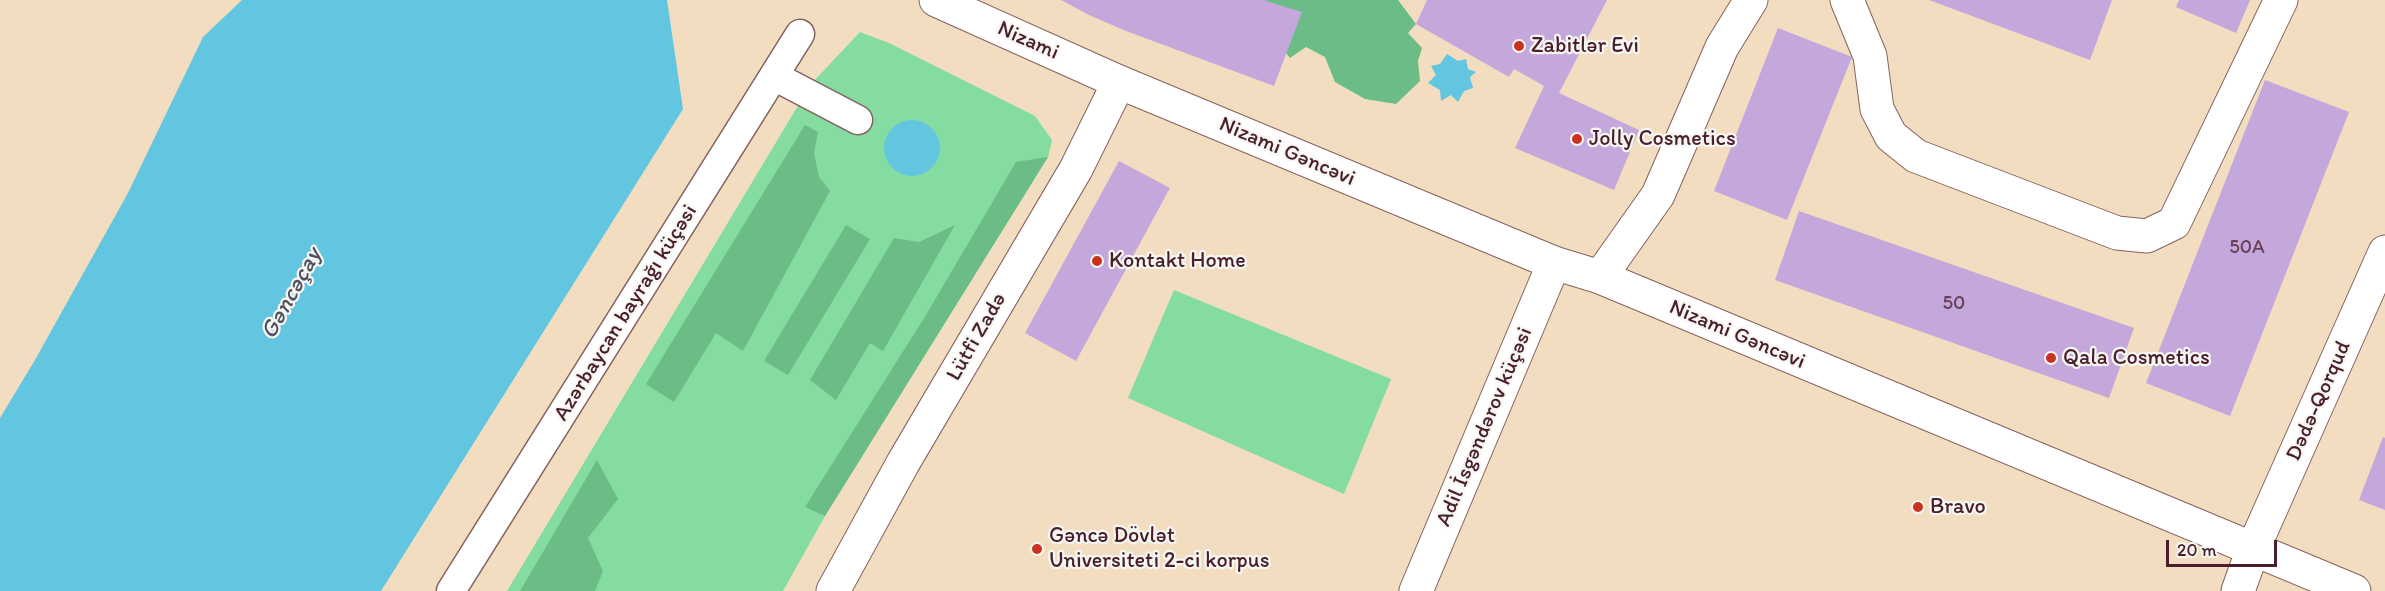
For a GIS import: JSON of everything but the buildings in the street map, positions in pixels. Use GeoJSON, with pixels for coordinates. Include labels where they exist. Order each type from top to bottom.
{"type":"FeatureCollection","features":[{"type":"Feature","properties":{"kind":"street","name":"Nizami"},"geometry":{"type":"LineString","coordinates":[[936,0],[1119,82]]}},
{"type":"Feature","properties":{"kind":"street"},"geometry":{"type":"LineString","coordinates":[[1600,277],[1658,195],[1722,47],[1751,0]]}},
{"type":"Feature","properties":{"kind":"street"},"geometry":{"type":"LineString","coordinates":[[1847,0],[1870,56],[1877,109],[1892,136],[1916,156],[2117,233],[2147,236],[2174,223],[2282,0]]}},
{"type":"Feature","properties":{"kind":"street","name":"Azərbaycan bayrağı küçəsi"},"geometry":{"type":"LineString","coordinates":[[451,591],[800,34]]}},
{"type":"Feature","properties":{"kind":"street"},"geometry":{"type":"LineString","coordinates":[[774,76],[858,120]]}},
{"type":"Feature","properties":{"kind":"street","name":"Nizami Gəncəvi"},"geometry":{"type":"LineString","coordinates":[[1119,82],[1554,263],[1600,277],[2354,591]]}},
{"type":"Feature","properties":{"kind":"street","name":"Lütfi Zadə"},"geometry":{"type":"LineString","coordinates":[[833,591],[903,462],[1076,169],[1119,82]]}},
{"type":"Feature","properties":{"kind":"street","name":"Dədə-Qorqud"},"geometry":{"type":"LineString","coordinates":[[2238,591],[2253,549],[2385,252]]}},
{"type":"Feature","properties":{"kind":"street","name":"Adil İsgəndərov küçəsi"},"geometry":{"type":"LineString","coordinates":[[1416,591],[1554,263]]}},
{"type":"Feature","properties":{"kind":"green space"},"geometry":{"type":"Polygon","coordinates":[[[1221,0],[1398,0],[1416,24],[1408,33],[1422,48],[1418,61],[1420,81],[1396,104],[1365,99],[1335,82],[1325,57],[1306,47],[1290,58],[1281,47],[1221,0]]]}},
{"type":"Feature","properties":{"kind":"green space"},"geometry":{"type":"Polygon","coordinates":[[[860,32],[889,43],[1035,116],[1052,140],[1048,157],[825,516],[783,591],[507,591],[811,84],[860,32]]]}},
{"type":"Feature","properties":{"kind":"green space"},"geometry":{"type":"Polygon","coordinates":[[[805,125],[818,132],[814,153],[819,177],[830,191],[743,351],[716,333],[674,402],[646,384],[805,125]]]}},
{"type":"Feature","properties":{"kind":"green space"},"geometry":{"type":"Polygon","coordinates":[[[1048,157],[825,516],[805,507],[926,315],[1016,162],[1048,157]]]}},
{"type":"Feature","properties":{"kind":"green space"},"geometry":{"type":"Polygon","coordinates":[[[846,225],[870,239],[788,375],[764,361],[846,225]]]}},
{"type":"Feature","properties":{"kind":"green space"},"geometry":{"type":"Polygon","coordinates":[[[955,225],[883,351],[870,343],[836,400],[810,380],[894,238],[919,242],[955,225]]]}},
{"type":"Feature","properties":{"kind":"green space"},"geometry":{"type":"Polygon","coordinates":[[[1174,290],[1391,379],[1344,494],[1128,398],[1174,290]]]}},
{"type":"Feature","properties":{"kind":"green space"},"geometry":{"type":"Polygon","coordinates":[[[597,460],[618,499],[588,538],[603,571],[595,591],[520,591],[597,460]]]}},
{"type":"Feature","properties":{"kind":"water","name":"Gəncəçay"},"geometry":{"type":"Polygon","coordinates":[[[242,0],[667,0],[683,109],[381,591],[0,591],[0,418],[128,193],[203,37],[242,0]]]}},
{"type":"Feature","properties":{"kind":"water"},"geometry":{"type":"Polygon","coordinates":[[[1447,54],[1458,61],[1466,59],[1468,69],[1476,72],[1470,77],[1473,88],[1464,91],[1458,102],[1451,95],[1441,101],[1440,90],[1428,83],[1436,75],[1431,66],[1440,64],[1447,54]]]}},
{"type":"Feature","properties":{"kind":"water"},"geometry":{"type":"Polygon","coordinates":[[[912,120],[923,122],[932,128],[938,137],[940,148],[938,159],[932,168],[923,174],[912,176],[901,174],[892,168],[886,159],[884,148],[886,137],[892,128],[901,122],[912,120]]]}},
{"type":"Feature","properties":{"kind":"place","name":"Zabitlər Evi"},"geometry":{"type":"Point","coordinates":[1519,46]}},
{"type":"Feature","properties":{"kind":"place","name":"Jolly Cosmetics"},"geometry":{"type":"Point","coordinates":[1577,139]}},
{"type":"Feature","properties":{"kind":"place","name":"Kontakt Home"},"geometry":{"type":"Point","coordinates":[1097,261]}},
{"type":"Feature","properties":{"kind":"place","name":"Qala Cosmetics"},"geometry":{"type":"Point","coordinates":[2051,358]}},
{"type":"Feature","properties":{"kind":"place","name":"Bravo"},"geometry":{"type":"Point","coordinates":[1918,507]}},
{"type":"Feature","properties":{"kind":"place","name":"Gəncə Dövlət Universiteti 2-ci korpus"},"geometry":{"type":"Point","coordinates":[1037,549]}}]}
